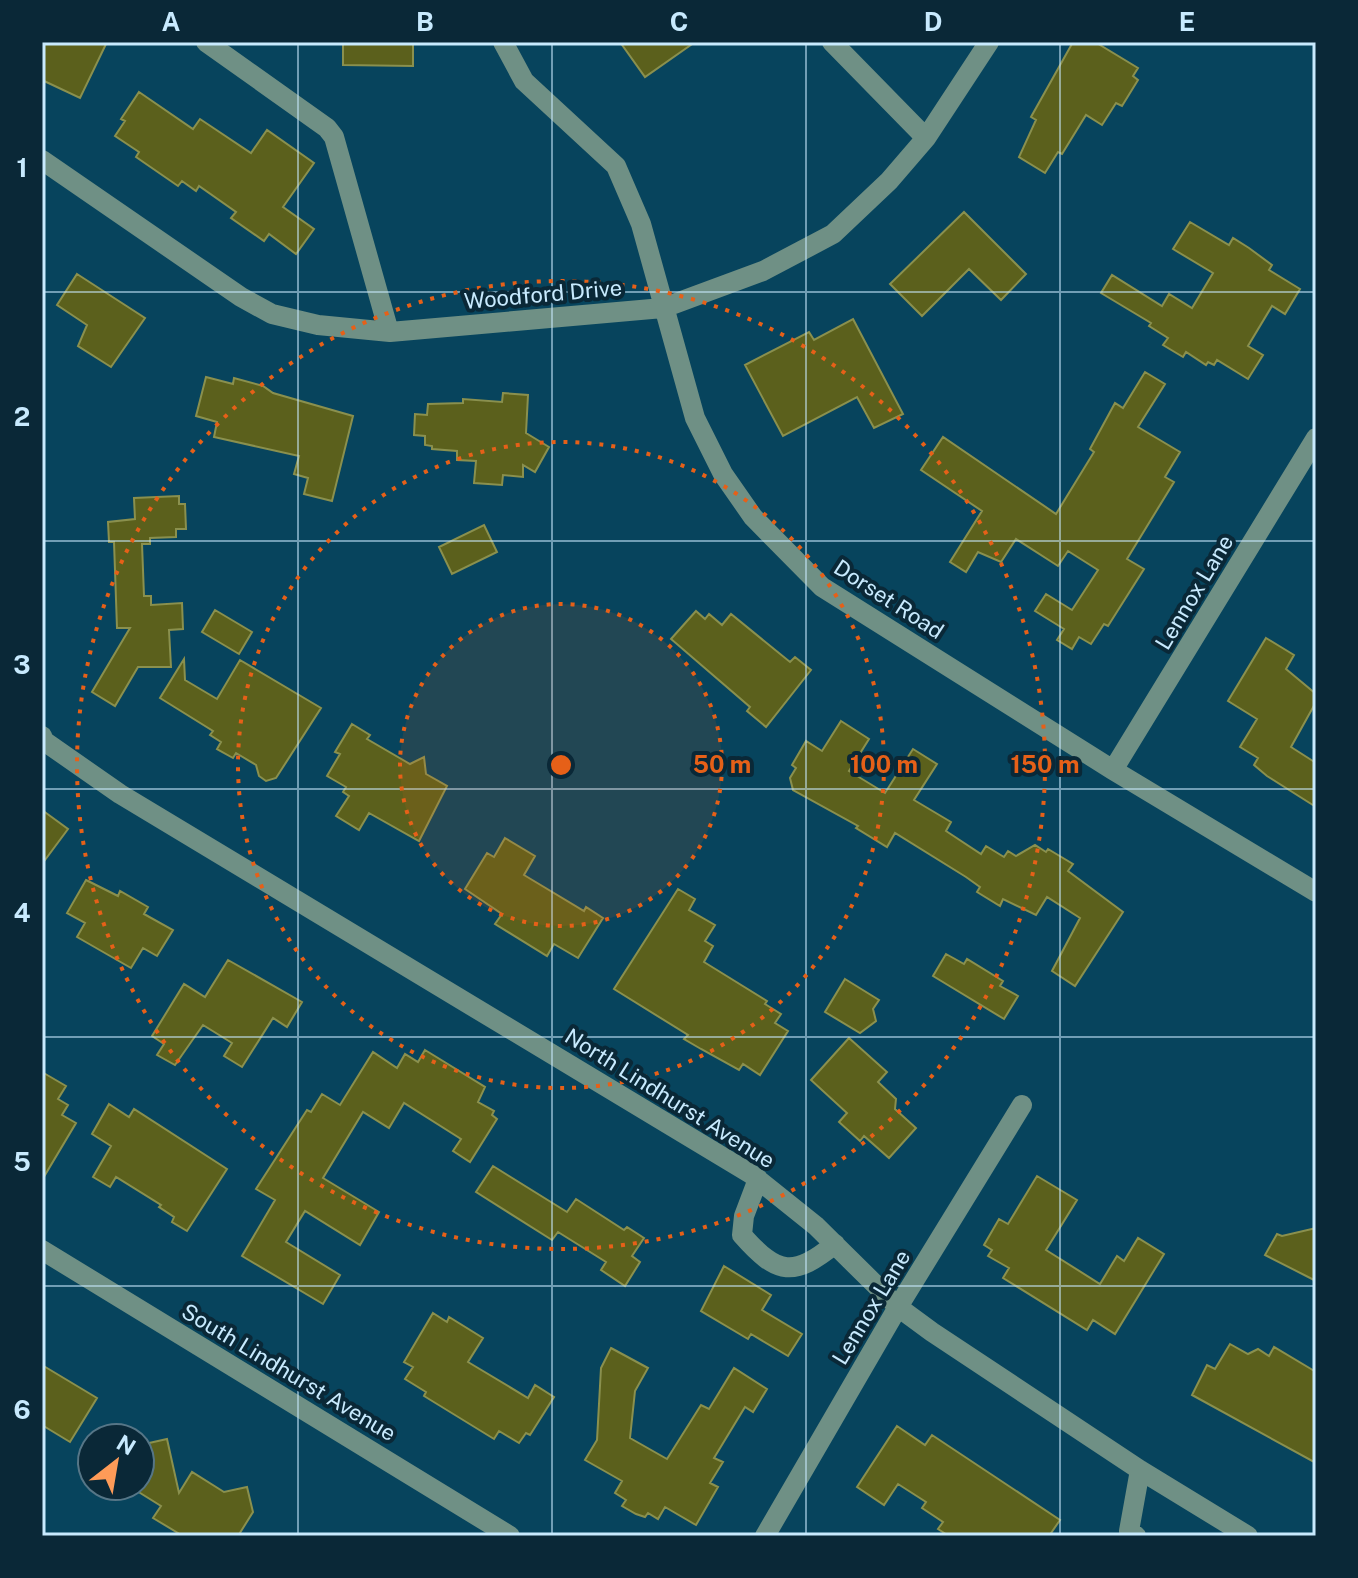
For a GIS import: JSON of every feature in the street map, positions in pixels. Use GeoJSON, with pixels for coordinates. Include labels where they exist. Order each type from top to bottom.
{"type":"FeatureCollection","features":[{"type":"Feature","properties":{"kind":"street"},"geometry":{"type":"LineString","coordinates":[[206,42],[327,128],[334,137],[389,332]]}},
{"type":"Feature","properties":{"kind":"street","name":"Dorset Road"},"geometry":{"type":"LineString","coordinates":[[503,42],[524,81],[616,166],[641,224],[695,418],[723,474],[753,517],[822,587],[1113,770],[1316,892]]}},
{"type":"Feature","properties":{"kind":"street"},"geometry":{"type":"LineString","coordinates":[[832,42],[926,138]]}},
{"type":"Feature","properties":{"kind":"street","name":"Woodford Drive"},"geometry":{"type":"LineString","coordinates":[[42,160],[241,297],[272,314],[318,325],[389,332],[663,308],[763,271],[833,234],[889,181],[926,138],[989,42]]}},
{"type":"Feature","properties":{"kind":"street","name":"Lennox Lane"},"geometry":{"type":"LineString","coordinates":[[1113,770],[1316,438]]}},
{"type":"Feature","properties":{"kind":"street","name":"North Lindhurst Avenue"},"geometry":{"type":"LineString","coordinates":[[42,736],[44,741],[120,794],[758,1179],[835,1244],[898,1307],[1140,1470],[1248,1536]]}},
{"type":"Feature","properties":{"kind":"street","name":"Lennox Lane"},"geometry":{"type":"LineString","coordinates":[[765,1536],[898,1307],[1022,1105]]}},
{"type":"Feature","properties":{"kind":"street"},"geometry":{"type":"LineString","coordinates":[[758,1179],[744,1216],[742,1235],[758,1253],[790,1270],[806,1267],[835,1244]]}},
{"type":"Feature","properties":{"kind":"street","name":"South Lindhurst Avenue"},"geometry":{"type":"LineString","coordinates":[[42,1250],[510,1536]]}},
{"type":"Feature","properties":{"kind":"street"},"geometry":{"type":"LineString","coordinates":[[1136,1536],[1129,1531],[1140,1470]]}},
{"type":"Feature","properties":{"kind":"building"},"geometry":{"type":"Polygon","coordinates":[[[42,42],[107,42],[80,98],[42,80],[42,42]]]}},
{"type":"Feature","properties":{"kind":"building"},"geometry":{"type":"Polygon","coordinates":[[[343,42],[413,42],[413,66],[343,65],[343,42]]]}},
{"type":"Feature","properties":{"kind":"building"},"geometry":{"type":"Polygon","coordinates":[[[620,42],[695,42],[645,77],[620,42]]]}},
{"type":"Feature","properties":{"kind":"building"},"geometry":{"type":"Polygon","coordinates":[[[1073,42],[1095,42],[1138,68],[1133,76],[1138,80],[1122,106],[1116,103],[1102,125],[1086,115],[1062,154],[1058,152],[1045,173],[1019,157],[1036,120],[1031,117],[1073,42]]]}},
{"type":"Feature","properties":{"kind":"building"},"geometry":{"type":"Polygon","coordinates":[[[139,92],[193,129],[200,119],[251,153],[267,130],[314,163],[283,207],[314,229],[296,254],[269,234],[264,241],[231,218],[236,212],[199,186],[196,191],[182,181],[178,186],[136,157],[139,152],[115,136],[125,121],[121,119],[139,92]]]}},
{"type":"Feature","properties":{"kind":"building"},"geometry":{"type":"Polygon","coordinates":[[[964,212],[1026,274],[1001,300],[969,269],[922,316],[890,284],[964,212]]]}},
{"type":"Feature","properties":{"kind":"building"},"geometry":{"type":"Polygon","coordinates":[[[1190,222],[1229,245],[1233,238],[1272,265],[1269,270],[1300,289],[1285,314],[1272,306],[1248,346],[1263,355],[1248,379],[1217,360],[1214,365],[1208,362],[1206,365],[1186,352],[1183,357],[1163,345],[1168,338],[1149,326],[1151,323],[1101,293],[1112,275],[1162,306],[1169,294],[1192,308],[1213,273],[1173,249],[1190,222]]]}},
{"type":"Feature","properties":{"kind":"building"},"geometry":{"type":"Polygon","coordinates":[[[77,274],[145,318],[111,367],[78,346],[87,325],[57,305],[77,274]]]}},
{"type":"Feature","properties":{"kind":"building"},"geometry":{"type":"Polygon","coordinates":[[[853,319],[903,414],[874,428],[857,397],[783,436],[745,365],[809,332],[814,340],[853,319]]]}},
{"type":"Feature","properties":{"kind":"building"},"geometry":{"type":"Polygon","coordinates":[[[1145,372],[1165,384],[1138,427],[1180,452],[1165,477],[1174,482],[1127,559],[1144,569],[1108,626],[1104,624],[1091,644],[1079,637],[1072,649],[1057,640],[1064,629],[1035,611],[1046,594],[1072,610],[1098,570],[1068,551],[1058,566],[1016,539],[1001,562],[978,552],[966,572],[950,562],[982,511],[921,470],[943,437],[1056,514],[1094,452],[1090,449],[1115,403],[1123,408],[1145,372]]]}},
{"type":"Feature","properties":{"kind":"building"},"geometry":{"type":"Polygon","coordinates":[[[206,377],[233,384],[234,378],[263,386],[273,393],[353,416],[332,501],[304,494],[308,478],[294,474],[299,456],[214,437],[217,422],[196,416],[206,377]]]}},
{"type":"Feature","properties":{"kind":"building"},"geometry":{"type":"Polygon","coordinates":[[[503,393],[528,395],[526,433],[549,447],[535,472],[523,465],[523,477],[503,475],[502,485],[474,483],[476,461],[457,460],[457,451],[432,449],[432,446],[425,445],[425,436],[414,435],[415,414],[427,415],[428,404],[463,403],[463,399],[502,402],[503,393]]]}},
{"type":"Feature","properties":{"kind":"building"},"geometry":{"type":"Polygon","coordinates":[[[179,496],[179,504],[185,504],[186,529],[176,529],[176,537],[150,538],[150,544],[142,544],[144,596],[151,596],[151,605],[182,603],[183,629],[169,630],[171,667],[138,667],[115,706],[92,692],[130,628],[117,628],[114,542],[109,542],[108,522],[135,519],[134,498],[179,496]]]}},
{"type":"Feature","properties":{"kind":"building"},"geometry":{"type":"Polygon","coordinates":[[[484,525],[497,552],[452,574],[439,547],[484,525]]]}},
{"type":"Feature","properties":{"kind":"building"},"geometry":{"type":"Polygon","coordinates":[[[215,610],[252,632],[239,654],[202,632],[215,610]]]}},
{"type":"Feature","properties":{"kind":"building"},"geometry":{"type":"Polygon","coordinates":[[[696,611],[705,619],[709,614],[722,625],[731,614],[790,662],[795,657],[811,670],[766,727],[747,711],[750,707],[671,639],[696,611]]]}},
{"type":"Feature","properties":{"kind":"building"},"geometry":{"type":"Polygon","coordinates":[[[1266,638],[1294,655],[1286,669],[1316,694],[1316,702],[1291,747],[1316,763],[1316,807],[1267,776],[1254,765],[1258,758],[1240,747],[1257,719],[1228,701],[1266,638]]]}},
{"type":"Feature","properties":{"kind":"building"},"geometry":{"type":"Polygon","coordinates":[[[184,659],[185,680],[217,699],[240,660],[321,708],[276,778],[266,781],[259,776],[256,765],[236,753],[233,758],[217,749],[221,742],[210,735],[213,731],[160,698],[184,659]]]}},
{"type":"Feature","properties":{"kind":"building"},"geometry":{"type":"Polygon","coordinates":[[[841,721],[869,739],[849,771],[885,793],[913,749],[937,764],[914,800],[951,822],[946,831],[981,854],[986,846],[1004,857],[1008,851],[1016,856],[1035,845],[1046,852],[1048,849],[1073,864],[1068,871],[1123,912],[1075,986],[1052,971],[1080,918],[1047,897],[1036,915],[1003,899],[1000,906],[977,892],[980,887],[966,877],[895,833],[887,847],[856,828],[858,826],[793,790],[790,778],[796,768],[792,765],[806,741],[822,751],[841,721]]]}},
{"type":"Feature","properties":{"kind":"building"},"geometry":{"type":"Polygon","coordinates":[[[352,724],[370,735],[367,739],[410,764],[424,757],[426,774],[447,786],[419,841],[369,813],[359,830],[336,816],[349,796],[343,792],[346,787],[327,776],[340,754],[335,752],[352,724]]]}},
{"type":"Feature","properties":{"kind":"building"},"geometry":{"type":"Polygon","coordinates":[[[42,810],[68,829],[42,864],[42,810]]]}},
{"type":"Feature","properties":{"kind":"building"},"geometry":{"type":"Polygon","coordinates":[[[505,838],[535,856],[524,875],[584,911],[586,907],[603,918],[578,958],[554,944],[547,956],[495,924],[502,914],[465,889],[487,853],[494,857],[505,838]]]}},
{"type":"Feature","properties":{"kind":"building"},"geometry":{"type":"Polygon","coordinates":[[[86,880],[118,896],[120,891],[148,907],[144,914],[173,930],[157,956],[143,948],[131,968],[77,937],[85,923],[67,913],[86,880]]]}},
{"type":"Feature","properties":{"kind":"building"},"geometry":{"type":"Polygon","coordinates":[[[678,889],[695,899],[689,910],[715,925],[705,941],[713,946],[704,962],[767,1001],[765,1004],[781,1014],[775,1023],[788,1031],[760,1075],[743,1064],[739,1070],[684,1039],[688,1035],[614,989],[678,889]]]}},
{"type":"Feature","properties":{"kind":"building"},"geometry":{"type":"Polygon","coordinates":[[[946,954],[964,964],[967,959],[1003,981],[1000,986],[1018,996],[1004,1019],[933,976],[946,954]]]}},
{"type":"Feature","properties":{"kind":"building"},"geometry":{"type":"Polygon","coordinates":[[[228,960],[302,1002],[287,1027],[273,1018],[242,1067],[224,1056],[232,1043],[203,1025],[175,1065],[157,1055],[164,1044],[152,1036],[184,984],[205,997],[228,960]]]}},
{"type":"Feature","properties":{"kind":"building"},"geometry":{"type":"Polygon","coordinates":[[[845,979],[879,1000],[873,1009],[876,1021],[860,1033],[825,1012],[845,979]]]}},
{"type":"Feature","properties":{"kind":"building"},"geometry":{"type":"Polygon","coordinates":[[[849,1038],[887,1072],[878,1082],[896,1099],[895,1109],[916,1128],[889,1158],[864,1136],[860,1141],[839,1122],[847,1113],[811,1080],[849,1038]]]}},
{"type":"Feature","properties":{"kind":"building"},"geometry":{"type":"Polygon","coordinates":[[[425,1050],[485,1087],[478,1102],[494,1111],[492,1115],[497,1119],[470,1162],[453,1151],[461,1139],[404,1103],[389,1128],[363,1112],[323,1178],[379,1212],[360,1245],[305,1211],[286,1242],[340,1275],[323,1304],[242,1256],[275,1200],[256,1189],[307,1110],[311,1112],[322,1094],[340,1105],[373,1052],[397,1068],[405,1054],[418,1062],[425,1050]]]}},
{"type":"Feature","properties":{"kind":"building"},"geometry":{"type":"Polygon","coordinates":[[[42,1072],[66,1086],[58,1099],[68,1105],[62,1115],[76,1123],[42,1180],[42,1072]]]}},
{"type":"Feature","properties":{"kind":"building"},"geometry":{"type":"Polygon","coordinates":[[[109,1104],[129,1117],[134,1109],[227,1169],[187,1231],[172,1222],[174,1217],[159,1207],[161,1205],[116,1177],[110,1187],[93,1177],[111,1146],[92,1134],[109,1104]]]}},
{"type":"Feature","properties":{"kind":"building"},"geometry":{"type":"Polygon","coordinates":[[[493,1166],[567,1212],[576,1199],[624,1230],[627,1227],[644,1238],[632,1256],[640,1262],[625,1286],[601,1270],[606,1262],[558,1232],[552,1240],[476,1192],[493,1166]]]}},
{"type":"Feature","properties":{"kind":"building"},"geometry":{"type":"Polygon","coordinates":[[[1037,1176],[1077,1200],[1046,1250],[1100,1284],[1117,1256],[1124,1261],[1138,1238],[1164,1254],[1115,1334],[1093,1320],[1087,1330],[1003,1278],[1009,1268],[988,1256],[992,1250],[984,1245],[999,1219],[1008,1224],[1037,1176]]]}},
{"type":"Feature","properties":{"kind":"building"},"geometry":{"type":"Polygon","coordinates":[[[1316,1228],[1316,1281],[1265,1255],[1277,1234],[1282,1236],[1316,1228]]]}},
{"type":"Feature","properties":{"kind":"building"},"geometry":{"type":"Polygon","coordinates":[[[724,1266],[771,1295],[762,1310],[802,1334],[788,1356],[751,1334],[748,1339],[701,1311],[724,1266]]]}},
{"type":"Feature","properties":{"kind":"building"},"geometry":{"type":"Polygon","coordinates":[[[433,1313],[447,1322],[449,1317],[483,1338],[468,1362],[528,1398],[535,1385],[554,1397],[530,1435],[526,1433],[519,1443],[499,1431],[494,1439],[424,1396],[426,1392],[405,1379],[413,1367],[404,1362],[433,1313]]]}},
{"type":"Feature","properties":{"kind":"building"},"geometry":{"type":"Polygon","coordinates":[[[1230,1344],[1248,1354],[1258,1349],[1269,1356],[1274,1347],[1316,1372],[1316,1463],[1192,1395],[1207,1365],[1215,1369],[1230,1344]]]}},
{"type":"Feature","properties":{"kind":"building"},"geometry":{"type":"Polygon","coordinates":[[[611,1348],[648,1368],[635,1391],[630,1438],[667,1459],[701,1405],[709,1409],[734,1368],[767,1389],[753,1412],[745,1407],[714,1458],[723,1462],[710,1483],[718,1487],[696,1525],[665,1507],[658,1519],[648,1513],[645,1517],[636,1514],[622,1506],[626,1500],[615,1493],[622,1481],[585,1460],[597,1440],[601,1368],[611,1348]]]}},
{"type":"Feature","properties":{"kind":"building"},"geometry":{"type":"Polygon","coordinates":[[[42,1365],[97,1398],[82,1422],[76,1422],[76,1432],[70,1442],[42,1425],[42,1365]]]}},
{"type":"Feature","properties":{"kind":"building"},"geometry":{"type":"Polygon","coordinates":[[[897,1426],[925,1445],[932,1435],[1060,1520],[1049,1536],[949,1536],[938,1529],[943,1522],[922,1508],[926,1502],[898,1484],[884,1505],[857,1487],[897,1426]]]}},
{"type":"Feature","properties":{"kind":"building"},"geometry":{"type":"Polygon","coordinates":[[[167,1439],[179,1493],[192,1472],[224,1492],[247,1487],[253,1512],[238,1536],[183,1536],[153,1518],[161,1506],[155,1502],[156,1441],[167,1439]]]}}]}
